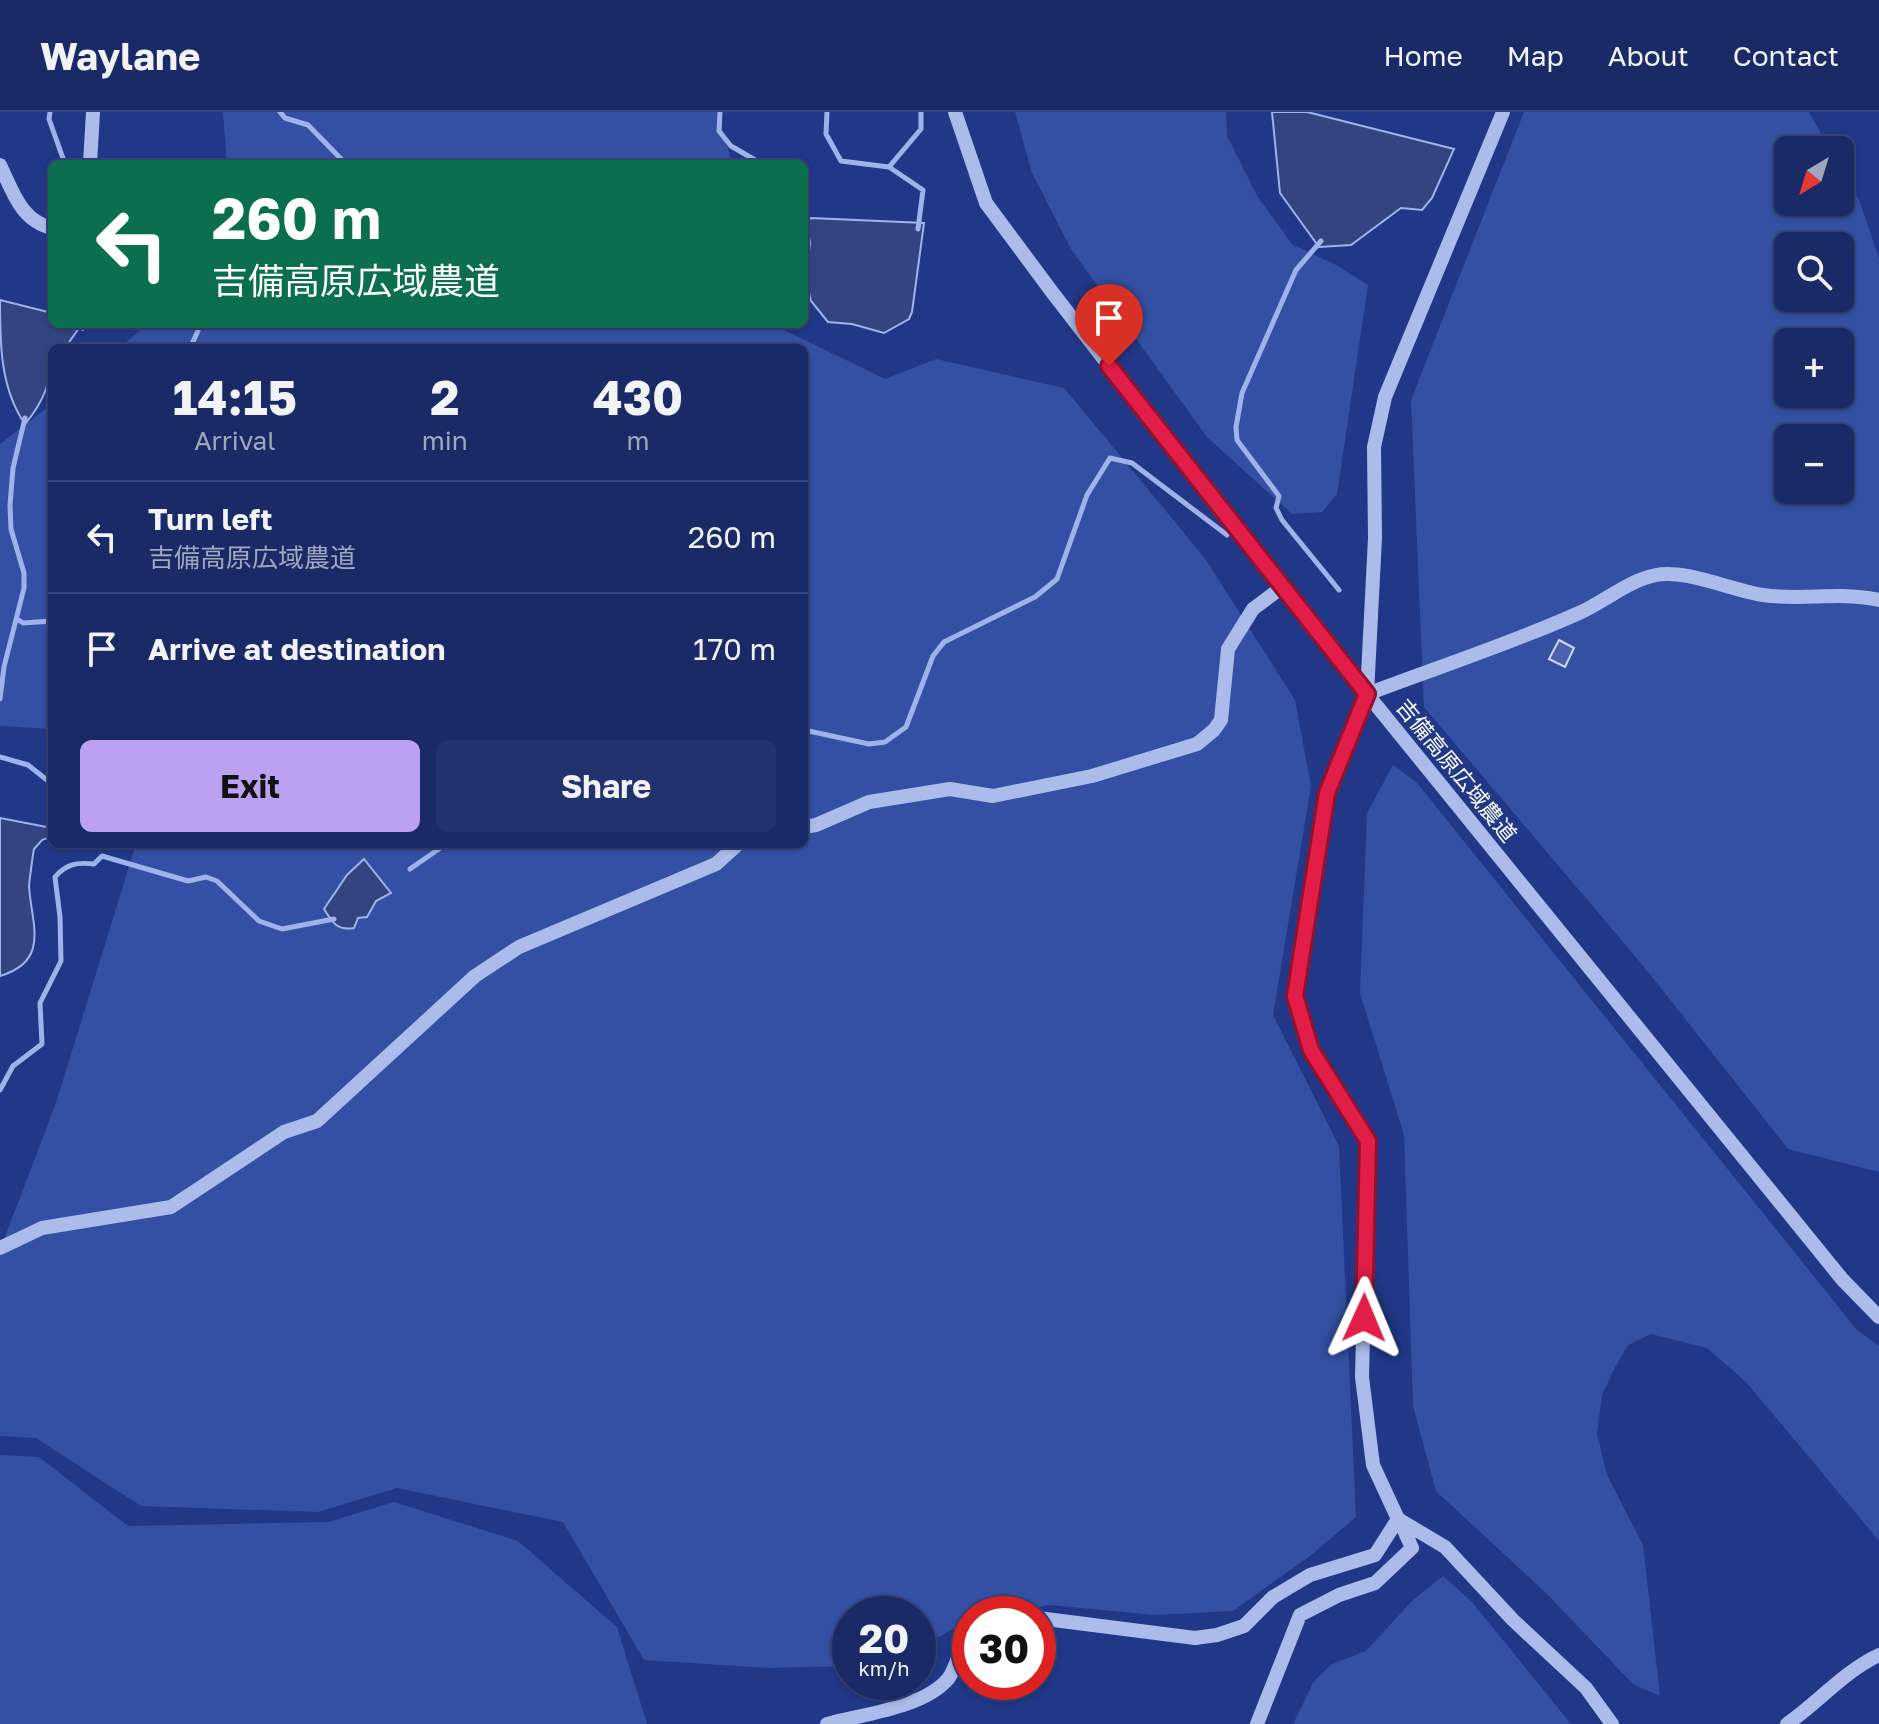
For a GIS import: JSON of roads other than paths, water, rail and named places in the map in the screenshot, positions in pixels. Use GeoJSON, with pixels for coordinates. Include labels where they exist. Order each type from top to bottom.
{"type":"FeatureCollection","features":[{"type":"Feature","properties":{"kind":"street"},"geometry":{"type":"LineString","coordinates":[[90,160],[93,112]]}},
{"type":"Feature","properties":{"kind":"street","name":"吉備高原広域農道"},"geometry":{"type":"LineString","coordinates":[[955,112],[986,203],[1281,588],[1842,1279],[1879,1317]]}},
{"type":"Feature","properties":{"kind":"street"},"geometry":{"type":"LineString","coordinates":[[1257,1724],[1300,1615],[1339,1595],[1375,1583],[1412,1548],[1373,1465],[1362,1377],[1368,1141],[1311,1050],[1295,996],[1327,793],[1367,694],[1377,430],[1385,397],[1503,112]]}},
{"type":"Feature","properties":{"kind":"street"},"geometry":{"type":"LineString","coordinates":[[0,165],[19,205],[31,221],[48,227]]}},
{"type":"Feature","properties":{"kind":"street"},"geometry":{"type":"LineString","coordinates":[[1367,694],[1581,612],[1633,582],[1659,574],[1688,575],[1728,589],[1768,596],[1863,596],[1879,600]]}},
{"type":"Feature","properties":{"kind":"street"},"geometry":{"type":"LineString","coordinates":[[808,826],[869,802],[950,789],[993,796],[1092,776],[1197,744],[1221,720],[1228,649],[1253,609],[1281,588]]}},
{"type":"Feature","properties":{"kind":"street"},"geometry":{"type":"LineString","coordinates":[[0,1248],[42,1228],[171,1207],[284,1132],[317,1121],[475,976],[519,947],[716,864],[734,848]]}},
{"type":"Feature","properties":{"kind":"street"},"geometry":{"type":"LineString","coordinates":[[1056,1620],[1195,1638],[1217,1635],[1244,1626],[1273,1597],[1310,1575],[1375,1555],[1398,1519]]}},
{"type":"Feature","properties":{"kind":"street"},"geometry":{"type":"LineString","coordinates":[[1398,1519],[1445,1547],[1513,1620],[1586,1688],[1612,1724]]}},
{"type":"Feature","properties":{"kind":"street"},"geometry":{"type":"LineString","coordinates":[[1787,1724],[1831,1685],[1879,1655]]}},
{"type":"Feature","properties":{"kind":"street"},"geometry":{"type":"LineString","coordinates":[[827,1724],[926,1698],[949,1678],[952,1671]]}},
{"type":"Feature","properties":{"kind":"waterway"},"geometry":{"type":"LineString","coordinates":[[50,112],[49,119],[64,160]]}},
{"type":"Feature","properties":{"kind":"waterway"},"geometry":{"type":"LineString","coordinates":[[280,112],[285,118],[308,125],[342,160]]}},
{"type":"Feature","properties":{"kind":"waterway"},"geometry":{"type":"LineString","coordinates":[[720,112],[719,131],[731,146],[755,160]]}},
{"type":"Feature","properties":{"kind":"waterway"},"geometry":{"type":"LineString","coordinates":[[827,112],[826,134],[841,161],[889,167]]}},
{"type":"Feature","properties":{"kind":"waterway"},"geometry":{"type":"LineString","coordinates":[[918,229],[923,190],[889,167],[921,129],[921,112]]}},
{"type":"Feature","properties":{"kind":"waterway"},"geometry":{"type":"LineString","coordinates":[[1321,241],[1296,270],[1242,393],[1236,427],[1237,440],[1279,496],[1276,508],[1282,520],[1339,590]]}},
{"type":"Feature","properties":{"kind":"waterway"},"geometry":{"type":"LineString","coordinates":[[192,344],[199,328]]}},
{"type":"Feature","properties":{"kind":"waterway"},"geometry":{"type":"LineString","coordinates":[[0,699],[4,667],[24,588],[24,573],[11,529],[10,505],[13,468],[25,418]]}},
{"type":"Feature","properties":{"kind":"waterway"},"geometry":{"type":"LineString","coordinates":[[808,731],[869,744],[885,742],[906,727],[933,656],[944,642],[1035,597],[1057,579],[1087,495],[1110,458],[1132,463],[1227,535]]}},
{"type":"Feature","properties":{"kind":"waterway"},"geometry":{"type":"LineString","coordinates":[[17,619],[23,623],[48,621]]}},
{"type":"Feature","properties":{"kind":"waterway"},"geometry":{"type":"LineString","coordinates":[[0,757],[28,765],[48,781]]}},
{"type":"Feature","properties":{"kind":"waterway"},"geometry":{"type":"LineString","coordinates":[[410,869],[440,848]]}},
{"type":"Feature","properties":{"kind":"waterway"},"geometry":{"type":"LineString","coordinates":[[0,1090],[13,1066],[42,1044],[40,1003],[61,961],[55,877],[68,867],[94,864],[102,856],[188,881],[206,877],[217,881],[259,921],[282,929],[334,919]]}}]}
